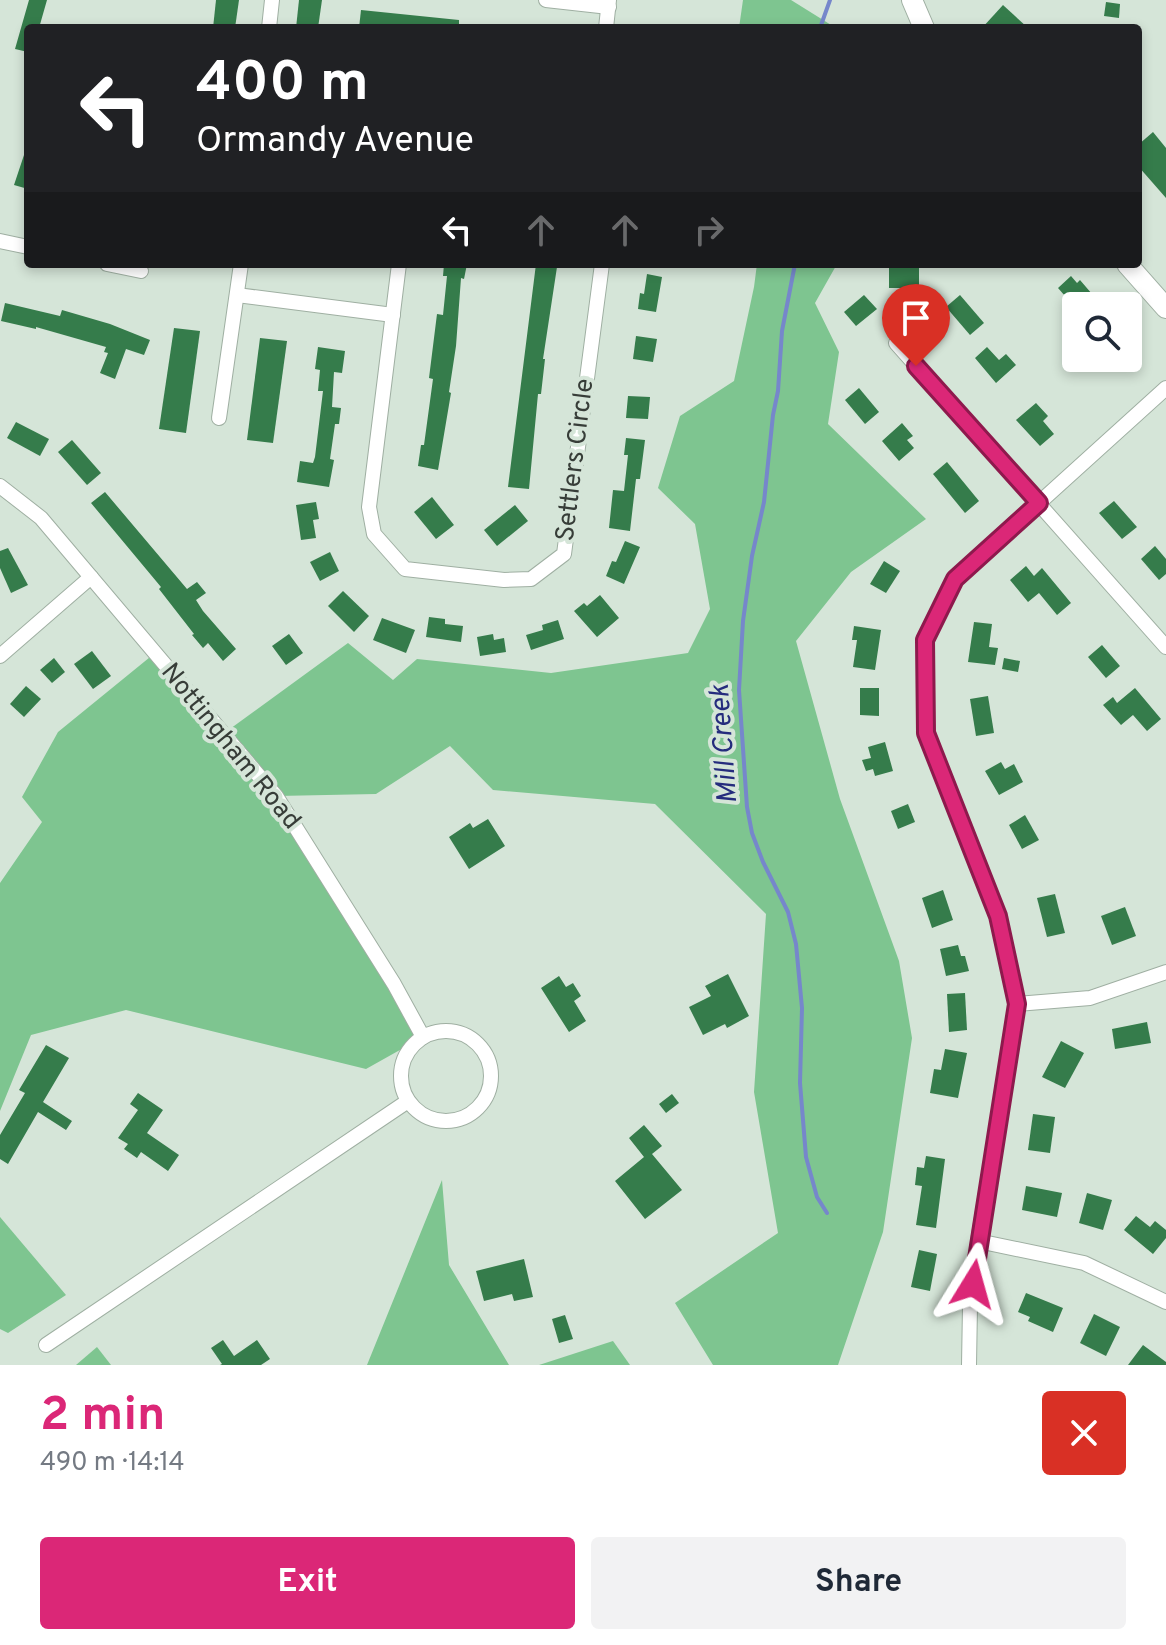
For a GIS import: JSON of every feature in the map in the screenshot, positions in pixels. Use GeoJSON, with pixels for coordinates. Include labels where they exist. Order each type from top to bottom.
{"type":"FeatureCollection","features":[{"type":"Feature","properties":{"kind":"street"},"geometry":{"type":"LineString","coordinates":[[269,24],[272,0]]}},
{"type":"Feature","properties":{"kind":"street"},"geometry":{"type":"LineString","coordinates":[[546,0],[609,3],[606,24]]}},
{"type":"Feature","properties":{"kind":"street"},"geometry":{"type":"LineString","coordinates":[[912,0],[922,24]]}},
{"type":"Feature","properties":{"kind":"street"},"geometry":{"type":"LineString","coordinates":[[0,241],[24,246]]}},
{"type":"Feature","properties":{"kind":"street"},"geometry":{"type":"LineString","coordinates":[[126,268],[141,271]]}},
{"type":"Feature","properties":{"kind":"street"},"geometry":{"type":"LineString","coordinates":[[219,418],[240,268]]}},
{"type":"Feature","properties":{"kind":"street","name":"Settlers Circle"},"geometry":{"type":"LineString","coordinates":[[399,268],[369,507],[374,534],[405,569],[504,580],[531,579],[564,554],[601,268]]}},
{"type":"Feature","properties":{"kind":"street"},"geometry":{"type":"LineString","coordinates":[[1131,268],[1166,308]]}},
{"type":"Feature","properties":{"kind":"street"},"geometry":{"type":"LineString","coordinates":[[237,295],[393,315]]}},
{"type":"Feature","properties":{"kind":"street"},"geometry":{"type":"LineString","coordinates":[[896,343],[1166,647]]}},
{"type":"Feature","properties":{"kind":"street"},"geometry":{"type":"LineString","coordinates":[[969,1365],[970,1306],[978,1241],[1017,1004],[998,916],[926,733],[925,640],[955,579],[1166,388]]}},
{"type":"Feature","properties":{"kind":"street","name":"Nottingham Road"},"geometry":{"type":"LineString","coordinates":[[0,486],[41,518],[276,796],[394,984],[423,1037]]}},
{"type":"Feature","properties":{"kind":"street"},"geometry":{"type":"LineString","coordinates":[[0,656],[91,577]]}},
{"type":"Feature","properties":{"kind":"street"},"geometry":{"type":"LineString","coordinates":[[1017,1004],[1090,998],[1166,972]]}},
{"type":"Feature","properties":{"kind":"street"},"geometry":{"type":"LineString","coordinates":[[449,1031],[473,1040],[488,1058],[491,1084],[482,1105],[462,1119],[439,1122],[423,1116],[408,1101],[400,1080],[408,1051],[423,1037],[449,1031]]}},
{"type":"Feature","properties":{"kind":"street"},"geometry":{"type":"LineString","coordinates":[[46,1345],[408,1101]]}},
{"type":"Feature","properties":{"kind":"street"},"geometry":{"type":"LineString","coordinates":[[978,1241],[1084,1263],[1166,1302]]}},
{"type":"Feature","properties":{"kind":"green space"},"geometry":{"type":"Polygon","coordinates":[[[743,0],[791,0],[830,24],[740,24],[743,0]]]}},
{"type":"Feature","properties":{"kind":"green space"},"geometry":{"type":"Polygon","coordinates":[[[756,268],[835,268],[815,303],[839,352],[828,424],[926,519],[851,572],[796,641],[840,799],[899,961],[912,1038],[883,1232],[838,1365],[713,1365],[675,1303],[778,1233],[754,1092],[766,914],[655,804],[493,790],[450,746],[376,794],[277,796],[423,1037],[366,1069],[126,1010],[31,1035],[0,1111],[0,883],[42,822],[22,797],[58,732],[155,653],[223,734],[348,643],[393,680],[417,659],[551,673],[688,653],[710,609],[695,524],[658,488],[680,416],[734,381],[756,268]]]}},
{"type":"Feature","properties":{"kind":"green space"},"geometry":{"type":"Polygon","coordinates":[[[442,1180],[449,1265],[509,1365],[367,1365],[442,1180]]]}},
{"type":"Feature","properties":{"kind":"green space"},"geometry":{"type":"Polygon","coordinates":[[[0,1217],[66,1295],[8,1333],[0,1329],[0,1217]]]}},
{"type":"Feature","properties":{"kind":"green space"},"geometry":{"type":"Polygon","coordinates":[[[613,1341],[630,1365],[539,1365],[613,1341]]]}},
{"type":"Feature","properties":{"kind":"green space"},"geometry":{"type":"Polygon","coordinates":[[[97,1347],[111,1365],[76,1365],[97,1347]]]}},
{"type":"Feature","properties":{"kind":"building"},"geometry":{"type":"Polygon","coordinates":[[[29,0],[47,0],[40,24],[24,24],[24,51],[15,49],[29,0]]]}},
{"type":"Feature","properties":{"kind":"building"},"geometry":{"type":"Polygon","coordinates":[[[216,0],[239,0],[236,24],[213,24],[216,0]]]}},
{"type":"Feature","properties":{"kind":"building"},"geometry":{"type":"Polygon","coordinates":[[[299,0],[322,0],[319,24],[296,24],[299,0]]]}},
{"type":"Feature","properties":{"kind":"building"},"geometry":{"type":"Polygon","coordinates":[[[1106,2],[1120,4],[1119,18],[1104,16],[1106,2]]]}},
{"type":"Feature","properties":{"kind":"building"},"geometry":{"type":"Polygon","coordinates":[[[1003,5],[1024,24],[986,24],[1003,5]]]}},
{"type":"Feature","properties":{"kind":"building"},"geometry":{"type":"Polygon","coordinates":[[[361,10],[459,20],[459,24],[359,24],[361,10]]]}},
{"type":"Feature","properties":{"kind":"building"},"geometry":{"type":"Polygon","coordinates":[[[1153,132],[1166,148],[1166,198],[1142,171],[1142,142],[1153,132]]]}},
{"type":"Feature","properties":{"kind":"building"},"geometry":{"type":"Polygon","coordinates":[[[24,155],[24,188],[14,185],[24,155]]]}},
{"type":"Feature","properties":{"kind":"building"},"geometry":{"type":"Polygon","coordinates":[[[444,268],[466,268],[464,279],[461,278],[451,393],[438,470],[418,466],[433,379],[429,378],[437,314],[443,315],[447,276],[443,276],[444,268]]]}},
{"type":"Feature","properties":{"kind":"building"},"geometry":{"type":"Polygon","coordinates":[[[535,268],[557,268],[541,394],[538,394],[529,489],[508,487],[535,268]]]}},
{"type":"Feature","properties":{"kind":"building"},"geometry":{"type":"Polygon","coordinates":[[[889,268],[919,268],[919,288],[889,288],[889,268]]]}},
{"type":"Feature","properties":{"kind":"building"},"geometry":{"type":"Polygon","coordinates":[[[647,274],[662,277],[656,312],[638,309],[647,274]]]}},
{"type":"Feature","properties":{"kind":"building"},"geometry":{"type":"Polygon","coordinates":[[[1071,276],[1077,283],[1080,280],[1090,292],[1062,293],[1058,288],[1071,276]]]}},
{"type":"Feature","properties":{"kind":"building"},"geometry":{"type":"Polygon","coordinates":[[[864,295],[877,309],[856,326],[844,312],[864,295]]]}},
{"type":"Feature","properties":{"kind":"building"},"geometry":{"type":"Polygon","coordinates":[[[960,295],[984,323],[970,335],[946,307],[960,295]]]}},
{"type":"Feature","properties":{"kind":"building"},"geometry":{"type":"Polygon","coordinates":[[[5,303],[60,316],[62,310],[150,340],[144,355],[126,349],[115,379],[100,373],[108,353],[104,352],[106,347],[36,327],[1,321],[5,303]]]}},
{"type":"Feature","properties":{"kind":"building"},"geometry":{"type":"Polygon","coordinates":[[[174,328],[200,331],[186,433],[159,429],[174,328]]]}},
{"type":"Feature","properties":{"kind":"building"},"geometry":{"type":"Polygon","coordinates":[[[636,336],[657,339],[653,362],[633,359],[636,336]]]}},
{"type":"Feature","properties":{"kind":"building"},"geometry":{"type":"Polygon","coordinates":[[[260,338],[287,341],[273,443],[247,440],[260,338]]]}},
{"type":"Feature","properties":{"kind":"building"},"geometry":{"type":"Polygon","coordinates":[[[318,347],[345,351],[342,373],[334,372],[332,407],[341,408],[339,424],[335,424],[330,459],[334,460],[329,487],[297,482],[300,461],[313,463],[315,457],[323,391],[318,391],[320,370],[315,369],[318,347]]]}},
{"type":"Feature","properties":{"kind":"building"},"geometry":{"type":"Polygon","coordinates":[[[987,347],[999,360],[1006,354],[1016,365],[996,383],[975,358],[987,347]]]}},
{"type":"Feature","properties":{"kind":"building"},"geometry":{"type":"Polygon","coordinates":[[[859,388],[879,412],[865,424],[845,400],[859,388]]]}},
{"type":"Feature","properties":{"kind":"building"},"geometry":{"type":"Polygon","coordinates":[[[628,396],[650,397],[648,419],[626,418],[628,396]]]}},
{"type":"Feature","properties":{"kind":"building"},"geometry":{"type":"Polygon","coordinates":[[[1036,403],[1048,416],[1043,421],[1054,434],[1040,446],[1016,420],[1036,403]]]}},
{"type":"Feature","properties":{"kind":"building"},"geometry":{"type":"Polygon","coordinates":[[[16,422],[49,439],[40,456],[7,438],[16,422]]]}},
{"type":"Feature","properties":{"kind":"building"},"geometry":{"type":"Polygon","coordinates":[[[902,423],[913,436],[907,440],[914,448],[899,461],[882,441],[902,423]]]}},
{"type":"Feature","properties":{"kind":"building"},"geometry":{"type":"Polygon","coordinates":[[[626,438],[645,440],[640,479],[636,479],[630,531],[609,528],[613,490],[624,491],[628,455],[624,455],[626,438]]]}},
{"type":"Feature","properties":{"kind":"building"},"geometry":{"type":"Polygon","coordinates":[[[72,440],[101,473],[87,485],[58,452],[72,440]]]}},
{"type":"Feature","properties":{"kind":"building"},"geometry":{"type":"Polygon","coordinates":[[[947,462],[979,501],[965,513],[933,474],[947,462]]]}},
{"type":"Feature","properties":{"kind":"building"},"geometry":{"type":"Polygon","coordinates":[[[105,492],[187,589],[197,582],[206,593],[196,600],[236,649],[223,661],[208,643],[203,648],[192,635],[159,589],[161,587],[91,503],[105,492]]]}},
{"type":"Feature","properties":{"kind":"building"},"geometry":{"type":"Polygon","coordinates":[[[432,497],[454,525],[436,539],[414,512],[432,497]]]}},
{"type":"Feature","properties":{"kind":"building"},"geometry":{"type":"Polygon","coordinates":[[[1114,501],[1137,527],[1122,539],[1099,513],[1114,501]]]}},
{"type":"Feature","properties":{"kind":"building"},"geometry":{"type":"Polygon","coordinates":[[[316,502],[319,519],[313,520],[316,538],[301,540],[296,505],[316,502]]]}},
{"type":"Feature","properties":{"kind":"building"},"geometry":{"type":"Polygon","coordinates":[[[515,505],[528,521],[497,546],[484,530],[515,505]]]}},
{"type":"Feature","properties":{"kind":"building"},"geometry":{"type":"Polygon","coordinates":[[[625,541],[640,547],[624,584],[606,576],[625,541]]]}},
{"type":"Feature","properties":{"kind":"building"},"geometry":{"type":"Polygon","coordinates":[[[1155,546],[1166,559],[1166,574],[1159,580],[1141,559],[1155,546]]]}},
{"type":"Feature","properties":{"kind":"building"},"geometry":{"type":"Polygon","coordinates":[[[8,548],[28,585],[11,593],[0,568],[0,551],[8,548]]]}},
{"type":"Feature","properties":{"kind":"building"},"geometry":{"type":"Polygon","coordinates":[[[330,552],[339,571],[320,581],[310,562],[330,552]]]}},
{"type":"Feature","properties":{"kind":"building"},"geometry":{"type":"Polygon","coordinates":[[[884,561],[900,571],[886,593],[870,584],[884,561]]]}},
{"type":"Feature","properties":{"kind":"building"},"geometry":{"type":"Polygon","coordinates":[[[1026,566],[1034,576],[1042,568],[1071,603],[1057,615],[1039,593],[1028,602],[1010,580],[1026,566]]]}},
{"type":"Feature","properties":{"kind":"building"},"geometry":{"type":"Polygon","coordinates":[[[343,591],[369,616],[354,632],[328,606],[343,591]]]}},
{"type":"Feature","properties":{"kind":"building"},"geometry":{"type":"Polygon","coordinates":[[[600,595],[619,618],[597,637],[574,611],[584,603],[587,606],[600,595]]]}},
{"type":"Feature","properties":{"kind":"building"},"geometry":{"type":"Polygon","coordinates":[[[429,617],[445,619],[445,624],[463,626],[461,642],[426,637],[429,617]]]}},
{"type":"Feature","properties":{"kind":"building"},"geometry":{"type":"Polygon","coordinates":[[[382,618],[415,630],[406,653],[373,640],[382,618]]]}},
{"type":"Feature","properties":{"kind":"building"},"geometry":{"type":"Polygon","coordinates":[[[558,620],[564,639],[531,650],[526,635],[543,630],[542,625],[558,620]]]}},
{"type":"Feature","properties":{"kind":"building"},"geometry":{"type":"Polygon","coordinates":[[[974,622],[992,624],[989,647],[998,648],[995,665],[968,662],[974,622]]]}},
{"type":"Feature","properties":{"kind":"building"},"geometry":{"type":"Polygon","coordinates":[[[854,626],[881,630],[875,670],[853,667],[857,640],[852,640],[854,626]]]}},
{"type":"Feature","properties":{"kind":"building"},"geometry":{"type":"Polygon","coordinates":[[[289,634],[303,653],[286,665],[272,646],[289,634]]]}},
{"type":"Feature","properties":{"kind":"building"},"geometry":{"type":"Polygon","coordinates":[[[493,634],[494,640],[504,638],[506,652],[480,656],[477,637],[493,634]]]}},
{"type":"Feature","properties":{"kind":"building"},"geometry":{"type":"Polygon","coordinates":[[[1102,645],[1120,666],[1106,678],[1088,657],[1102,645]]]}},
{"type":"Feature","properties":{"kind":"building"},"geometry":{"type":"Polygon","coordinates":[[[92,651],[111,676],[93,689],[74,664],[92,651]]]}},
{"type":"Feature","properties":{"kind":"building"},"geometry":{"type":"Polygon","coordinates":[[[54,658],[65,672],[52,683],[40,670],[54,658]]]}},
{"type":"Feature","properties":{"kind":"building"},"geometry":{"type":"Polygon","coordinates":[[[1004,658],[1020,661],[1018,672],[1002,669],[1004,658]]]}},
{"type":"Feature","properties":{"kind":"building"},"geometry":{"type":"Polygon","coordinates":[[[26,686],[41,699],[24,717],[10,704],[26,686]]]}},
{"type":"Feature","properties":{"kind":"building"},"geometry":{"type":"Polygon","coordinates":[[[860,688],[879,688],[879,716],[860,715],[860,688]]]}},
{"type":"Feature","properties":{"kind":"building"},"geometry":{"type":"Polygon","coordinates":[[[1135,688],[1161,719],[1147,731],[1133,715],[1121,725],[1103,705],[1113,697],[1117,703],[1135,688]]]}},
{"type":"Feature","properties":{"kind":"building"},"geometry":{"type":"Polygon","coordinates":[[[988,696],[994,733],[976,736],[970,699],[988,696]]]}},
{"type":"Feature","properties":{"kind":"building"},"geometry":{"type":"Polygon","coordinates":[[[885,742],[893,771],[875,776],[873,769],[866,771],[862,760],[871,758],[868,747],[885,742]]]}},
{"type":"Feature","properties":{"kind":"building"},"geometry":{"type":"Polygon","coordinates":[[[1001,762],[1005,769],[1014,764],[1023,782],[999,795],[985,771],[1001,762]]]}},
{"type":"Feature","properties":{"kind":"building"},"geometry":{"type":"Polygon","coordinates":[[[908,804],[915,822],[898,829],[891,811],[908,804]]]}},
{"type":"Feature","properties":{"kind":"building"},"geometry":{"type":"Polygon","coordinates":[[[1025,815],[1039,840],[1022,849],[1009,825],[1025,815]]]}},
{"type":"Feature","properties":{"kind":"building"},"geometry":{"type":"Polygon","coordinates":[[[488,819],[505,846],[469,869],[449,837],[470,823],[473,828],[488,819]]]}},
{"type":"Feature","properties":{"kind":"building"},"geometry":{"type":"Polygon","coordinates":[[[943,890],[953,920],[932,928],[922,898],[943,890]]]}},
{"type":"Feature","properties":{"kind":"building"},"geometry":{"type":"Polygon","coordinates":[[[1055,894],[1065,933],[1047,937],[1037,898],[1055,894]]]}},
{"type":"Feature","properties":{"kind":"building"},"geometry":{"type":"Polygon","coordinates":[[[1125,907],[1136,936],[1112,945],[1101,916],[1125,907]]]}},
{"type":"Feature","properties":{"kind":"building"},"geometry":{"type":"Polygon","coordinates":[[[958,945],[969,971],[946,976],[940,949],[958,945]]]}},
{"type":"Feature","properties":{"kind":"building"},"geometry":{"type":"Polygon","coordinates":[[[728,974],[749,1016],[727,1028],[725,1024],[703,1035],[689,1007],[711,996],[705,986],[728,974]]]}},
{"type":"Feature","properties":{"kind":"building"},"geometry":{"type":"Polygon","coordinates":[[[559,976],[566,987],[573,983],[581,996],[574,1001],[586,1021],[569,1032],[541,988],[559,976]]]}},
{"type":"Feature","properties":{"kind":"building"},"geometry":{"type":"Polygon","coordinates":[[[965,993],[967,1030],[949,1032],[947,994],[965,993]]]}},
{"type":"Feature","properties":{"kind":"building"},"geometry":{"type":"Polygon","coordinates":[[[1147,1022],[1151,1043],[1115,1049],[1112,1029],[1147,1022]]]}},
{"type":"Feature","properties":{"kind":"building"},"geometry":{"type":"Polygon","coordinates":[[[1061,1041],[1084,1053],[1065,1088],[1042,1077],[1061,1041]]]}},
{"type":"Feature","properties":{"kind":"building"},"geometry":{"type":"Polygon","coordinates":[[[46,1045],[69,1058],[43,1102],[72,1121],[66,1130],[38,1112],[8,1164],[0,1159],[0,1135],[25,1093],[19,1090],[46,1045]]]}},
{"type":"Feature","properties":{"kind":"building"},"geometry":{"type":"Polygon","coordinates":[[[945,1049],[967,1053],[958,1098],[930,1093],[934,1069],[941,1070],[945,1049]]]}},
{"type":"Feature","properties":{"kind":"building"},"geometry":{"type":"Polygon","coordinates":[[[138,1093],[163,1110],[147,1133],[179,1155],[168,1171],[141,1152],[137,1158],[124,1149],[128,1144],[118,1138],[138,1110],[130,1104],[138,1093]]]}},
{"type":"Feature","properties":{"kind":"building"},"geometry":{"type":"Polygon","coordinates":[[[672,1094],[679,1103],[666,1113],[659,1104],[672,1094]]]}},
{"type":"Feature","properties":{"kind":"building"},"geometry":{"type":"Polygon","coordinates":[[[1033,1114],[1055,1117],[1050,1153],[1028,1150],[1033,1114]]]}},
{"type":"Feature","properties":{"kind":"building"},"geometry":{"type":"Polygon","coordinates":[[[644,1125],[662,1146],[652,1154],[682,1190],[645,1219],[615,1181],[644,1157],[629,1138],[644,1125]]]}},
{"type":"Feature","properties":{"kind":"building"},"geometry":{"type":"Polygon","coordinates":[[[926,1156],[945,1159],[936,1228],[916,1225],[922,1186],[915,1185],[917,1167],[924,1168],[926,1156]]]}},
{"type":"Feature","properties":{"kind":"building"},"geometry":{"type":"Polygon","coordinates":[[[1026,1186],[1062,1193],[1057,1217],[1022,1210],[1026,1186]]]}},
{"type":"Feature","properties":{"kind":"building"},"geometry":{"type":"Polygon","coordinates":[[[1087,1193],[1112,1200],[1103,1230],[1079,1223],[1087,1193]]]}},
{"type":"Feature","properties":{"kind":"building"},"geometry":{"type":"Polygon","coordinates":[[[1136,1216],[1150,1227],[1155,1221],[1166,1230],[1166,1238],[1153,1254],[1124,1230],[1136,1216]]]}},
{"type":"Feature","properties":{"kind":"building"},"geometry":{"type":"Polygon","coordinates":[[[919,1250],[937,1254],[930,1291],[911,1287],[919,1250]]]}},
{"type":"Feature","properties":{"kind":"building"},"geometry":{"type":"Polygon","coordinates":[[[524,1259],[533,1297],[514,1301],[512,1294],[484,1301],[476,1271],[524,1259]]]}},
{"type":"Feature","properties":{"kind":"building"},"geometry":{"type":"Polygon","coordinates":[[[1026,1293],[1063,1308],[1053,1332],[1028,1321],[1030,1317],[1018,1312],[1026,1293]]]}},
{"type":"Feature","properties":{"kind":"building"},"geometry":{"type":"Polygon","coordinates":[[[1094,1314],[1120,1327],[1106,1356],[1080,1343],[1094,1314]]]}},
{"type":"Feature","properties":{"kind":"building"},"geometry":{"type":"Polygon","coordinates":[[[565,1315],[573,1339],[559,1343],[552,1319],[565,1315]]]}},
{"type":"Feature","properties":{"kind":"building"},"geometry":{"type":"Polygon","coordinates":[[[223,1340],[234,1356],[257,1340],[270,1359],[261,1365],[220,1365],[211,1348],[223,1340]]]}},
{"type":"Feature","properties":{"kind":"building"},"geometry":{"type":"Polygon","coordinates":[[[1143,1345],[1166,1362],[1166,1365],[1128,1365],[1143,1345]]]}},
{"type":"Feature","properties":{"kind":"waterway","name":"Mill Creek"},"geometry":{"type":"LineString","coordinates":[[821,24],[830,0]]}},
{"type":"Feature","properties":{"kind":"waterway","name":"Mill Creek"},"geometry":{"type":"LineString","coordinates":[[794,268],[782,331],[764,502],[752,556],[743,621],[739,690],[747,807],[752,833],[788,912],[796,944],[802,1008],[800,1083],[806,1157],[817,1197],[827,1213]]}},
{"type":"Feature","properties":{"kind":"route"},"geometry":{"type":"LineString","coordinates":[[916,366],[1039,503],[955,579],[925,640],[926,733],[998,916],[1017,1004],[973,1284]]}}]}
